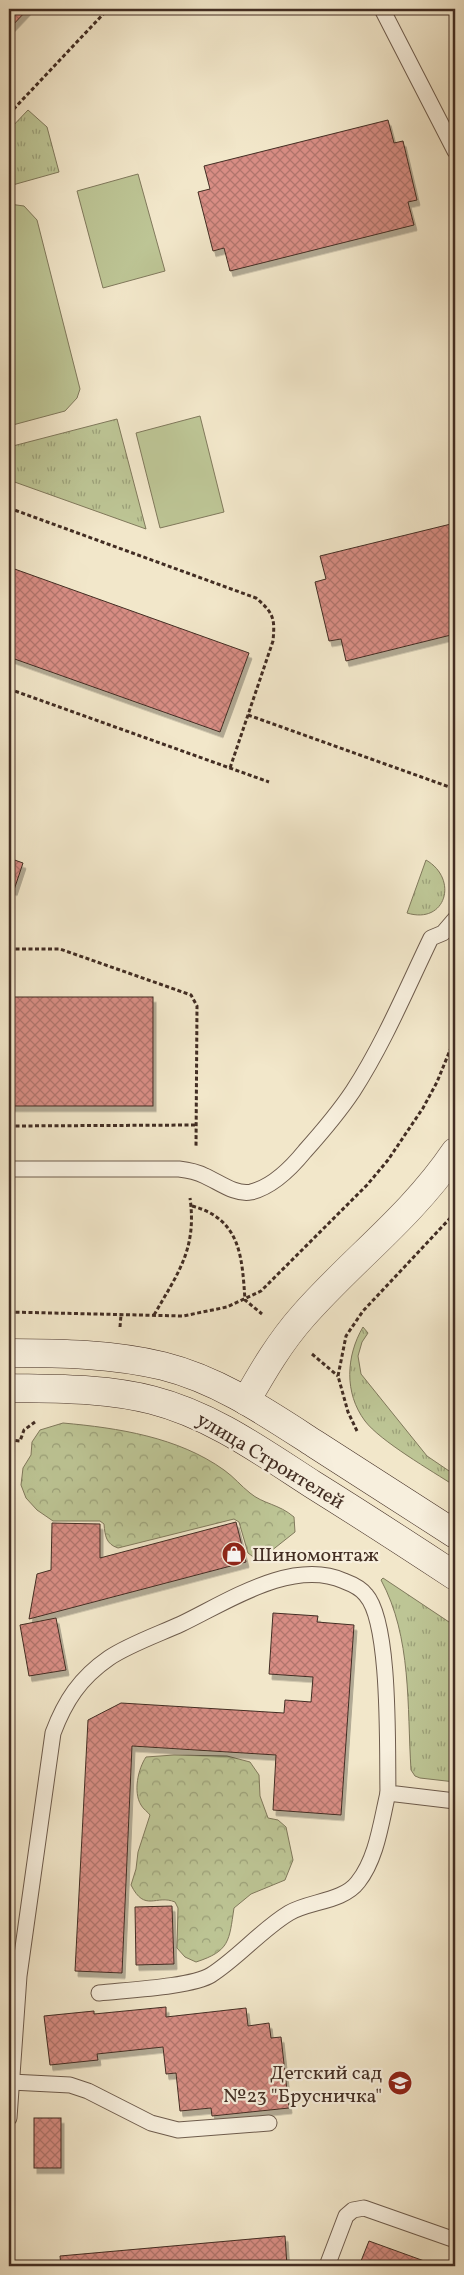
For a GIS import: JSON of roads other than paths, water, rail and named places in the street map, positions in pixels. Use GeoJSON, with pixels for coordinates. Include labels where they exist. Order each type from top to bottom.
{"type":"FeatureCollection","features":[{"type":"Feature","properties":{"kind":"main road"},"geometry":{"type":"LineString","coordinates":[[228,1430],[275,1351],[293,1328],[406,1214],[438,1178],[455,1152]]}},
{"type":"Feature","properties":{"kind":"main road","name":"улица Строителей"},"geometry":{"type":"LineString","coordinates":[[9,1353],[64,1353],[134,1360],[165,1366],[199,1378],[246,1401],[455,1534]]}},
{"type":"Feature","properties":{"kind":"main road","name":"улица Строителей"},"geometry":{"type":"LineString","coordinates":[[9,1388],[88,1390],[127,1394],[187,1411],[228,1430],[455,1576]]}},
{"type":"Feature","properties":{"kind":"lane"},"geometry":{"type":"LineString","coordinates":[[382,9],[455,151]]}},
{"type":"Feature","properties":{"kind":"lane"},"geometry":{"type":"LineString","coordinates":[[9,1169],[180,1169],[193,1171],[223,1186],[238,1191],[250,1192],[264,1187],[284,1172],[318,1137],[352,1092],[383,1040],[431,938],[443,933],[455,919]]}},
{"type":"Feature","properties":{"kind":"lane"},"geometry":{"type":"LineString","coordinates":[[9,2118],[19,1976],[53,1733],[69,1697],[110,1658],[249,1591],[287,1576],[324,1574],[354,1585],[366,1594],[374,1606],[380,1628],[384,1656],[388,1793],[367,1868],[357,1884],[346,1892],[288,1913],[210,1975],[191,1982],[99,1993]]}},
{"type":"Feature","properties":{"kind":"lane"},"geometry":{"type":"LineString","coordinates":[[388,1793],[455,1801]]}},
{"type":"Feature","properties":{"kind":"lane"},"geometry":{"type":"LineString","coordinates":[[11,2082],[70,2085],[88,2090],[151,2123],[178,2130],[269,2123]]}},
{"type":"Feature","properties":{"kind":"lane"},"geometry":{"type":"LineString","coordinates":[[327,2266],[346,2216],[353,2210],[364,2208],[455,2240]]}},
{"type":"Feature","properties":{"kind":"place","name":"Шиномонтаж"},"geometry":{"type":"Point","coordinates":[234,1554]}},
{"type":"Feature","properties":{"kind":"place","name":"Детский сад №23 \"Брусничка\""},"geometry":{"type":"Point","coordinates":[400,2083]}}]}
